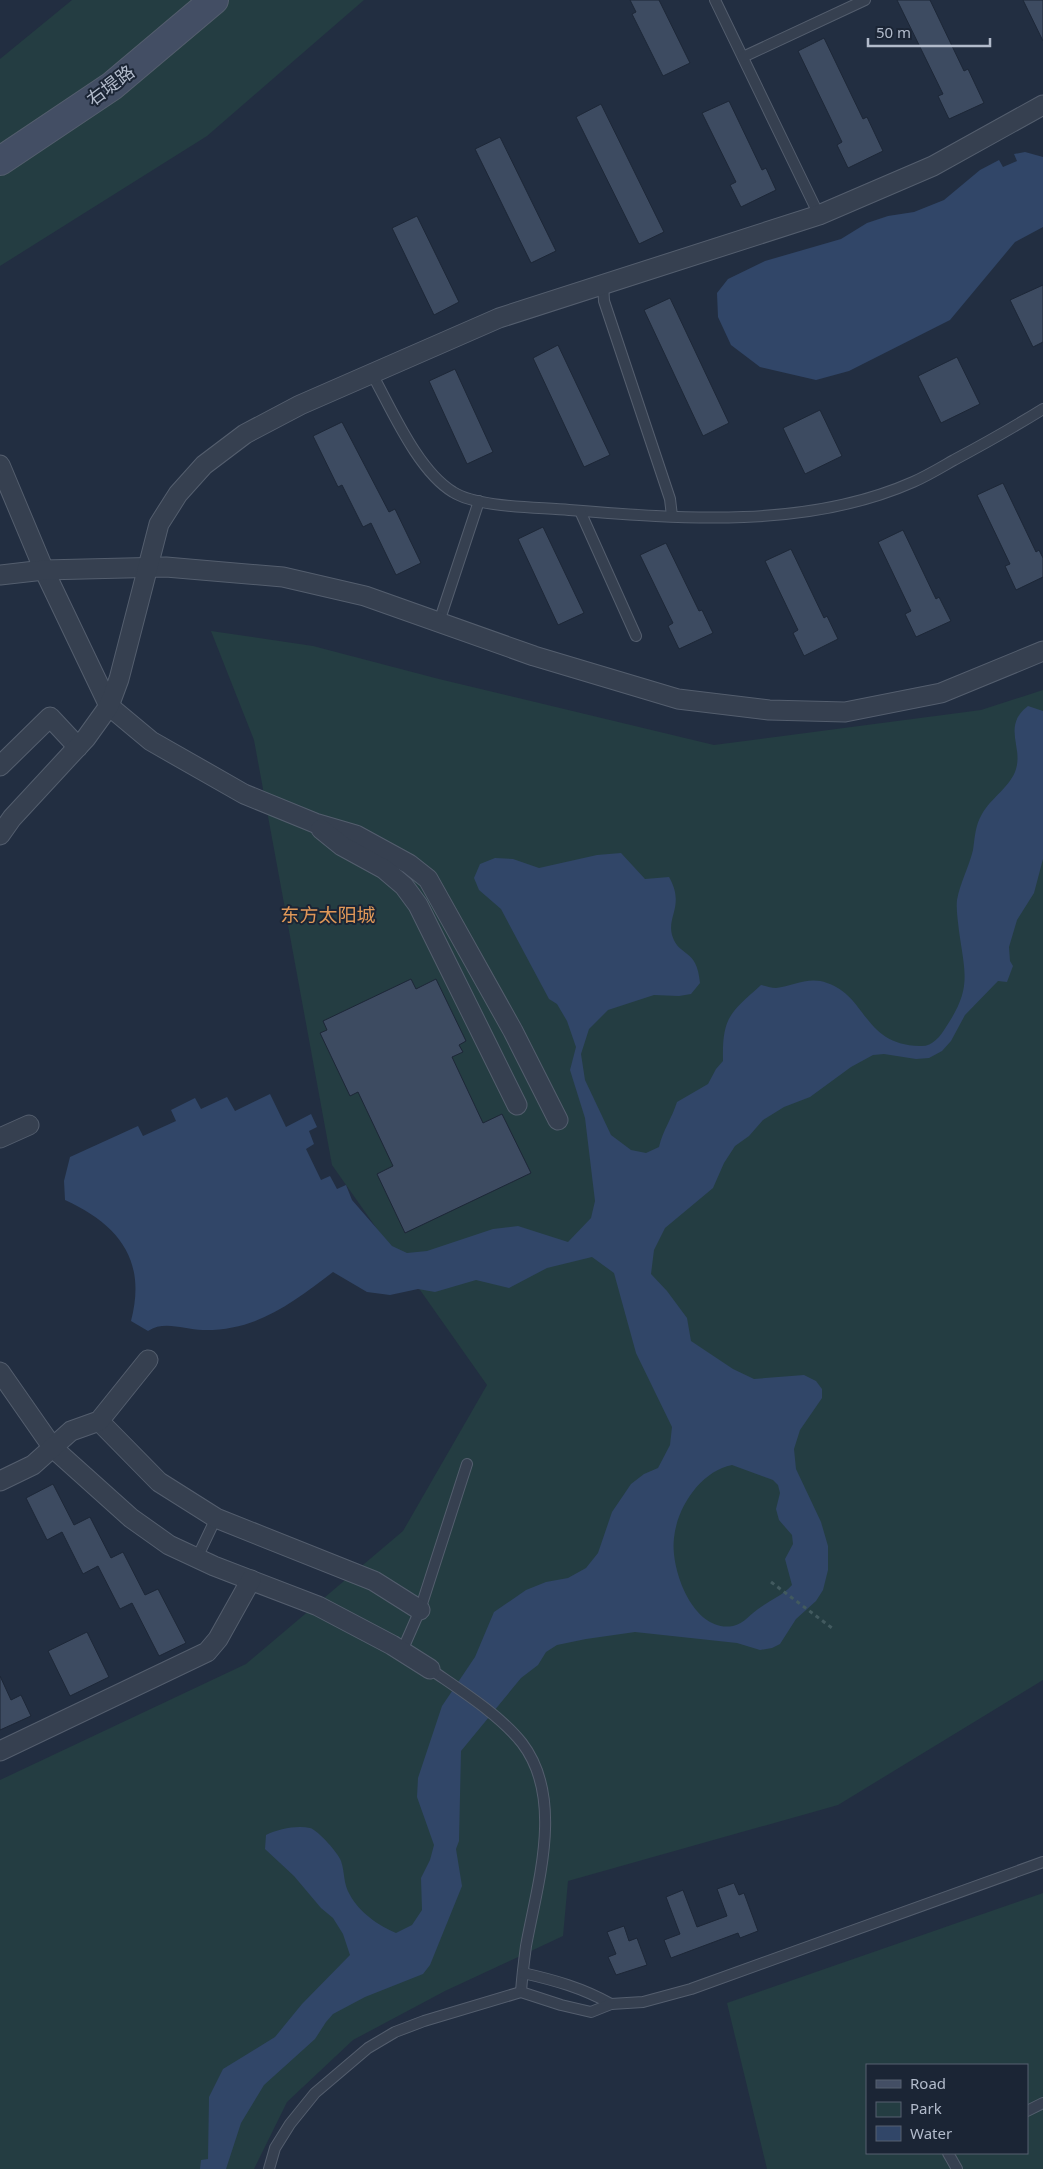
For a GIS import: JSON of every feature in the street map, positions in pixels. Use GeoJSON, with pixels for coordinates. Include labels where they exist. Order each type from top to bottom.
{"type":"FeatureCollection","features":[{"type":"Feature","properties":{"kind":"main road","name":"右堤路"},"geometry":{"type":"LineString","coordinates":[[0,161],[112,86],[214,0]]}},
{"type":"Feature","properties":{"kind":"street"},"geometry":{"type":"LineString","coordinates":[[0,835],[12,818],[78,747],[109,706],[119,679],[146,568],[159,524],[178,494],[204,465],[245,434],[300,405],[499,318],[603,283],[734,244],[819,215],[933,166],[1043,105]]}},
{"type":"Feature","properties":{"kind":"street"},"geometry":{"type":"LineString","coordinates":[[0,465],[44,570],[109,706],[151,740],[236,789],[315,823],[356,835],[409,864],[428,879],[513,1031],[558,1120]]}},
{"type":"Feature","properties":{"kind":"street"},"geometry":{"type":"LineString","coordinates":[[0,575],[44,570],[166,567],[283,577],[365,596],[534,656],[678,699],[769,710],[845,712],[941,693],[1043,650]]}},
{"type":"Feature","properties":{"kind":"street"},"geometry":{"type":"LineString","coordinates":[[0,766],[50,717],[78,747]]}},
{"type":"Feature","properties":{"kind":"street"},"geometry":{"type":"LineString","coordinates":[[315,823],[342,846],[384,869],[404,886],[418,904],[517,1105]]}},
{"type":"Feature","properties":{"kind":"street"},"geometry":{"type":"LineString","coordinates":[[0,1138],[29,1125]]}},
{"type":"Feature","properties":{"kind":"street"},"geometry":{"type":"LineString","coordinates":[[0,1481],[34,1465],[70,1431],[99,1421],[148,1360]]}},
{"type":"Feature","properties":{"kind":"street"},"geometry":{"type":"LineString","coordinates":[[0,1372],[53,1448],[131,1518],[169,1545],[318,1606],[402,1650],[430,1669]]}},
{"type":"Feature","properties":{"kind":"street"},"geometry":{"type":"LineString","coordinates":[[99,1421],[159,1482],[216,1518],[374,1581],[420,1610]]}},
{"type":"Feature","properties":{"kind":"street"},"geometry":{"type":"LineString","coordinates":[[0,1751],[207,1652],[218,1639],[251,1580]]}},
{"type":"Feature","properties":{"kind":"lane"},"geometry":{"type":"LineString","coordinates":[[715,0],[819,215]]}},
{"type":"Feature","properties":{"kind":"lane"},"geometry":{"type":"LineString","coordinates":[[742,57],[865,0]]}},
{"type":"Feature","properties":{"kind":"lane"},"geometry":{"type":"LineString","coordinates":[[603,283],[604,302],[670,499],[672,516]]}},
{"type":"Feature","properties":{"kind":"lane"},"geometry":{"type":"LineString","coordinates":[[372,374],[424,466],[436,481],[455,494],[479,502],[580,511],[672,516],[740,517],[804,512],[855,501],[913,482],[1012,429],[1043,409]]}},
{"type":"Feature","properties":{"kind":"lane"},"geometry":{"type":"LineString","coordinates":[[439,622],[479,502]]}},
{"type":"Feature","properties":{"kind":"lane"},"geometry":{"type":"LineString","coordinates":[[580,511],[636,636]]}},
{"type":"Feature","properties":{"kind":"lane"},"geometry":{"type":"LineString","coordinates":[[402,1650],[420,1610],[467,1464]]}},
{"type":"Feature","properties":{"kind":"lane"},"geometry":{"type":"LineString","coordinates":[[197,1558],[216,1518]]}},
{"type":"Feature","properties":{"kind":"lane"},"geometry":{"type":"LineString","coordinates":[[430,1669],[499,1721],[522,1743],[534,1763],[540,1783],[545,1840],[521,1992]]}},
{"type":"Feature","properties":{"kind":"lane"},"geometry":{"type":"LineString","coordinates":[[269,2169],[275,2148],[290,2124],[316,2093],[368,2048],[395,2032],[424,2021],[521,1992],[561,2005],[591,2012],[611,2004],[643,2002],[690,1989],[1043,1862]]}},
{"type":"Feature","properties":{"kind":"lane"},"geometry":{"type":"LineString","coordinates":[[523,1973],[551,1979],[590,1992],[611,2004]]}},
{"type":"Feature","properties":{"kind":"lane"},"geometry":{"type":"LineString","coordinates":[[1028,2110],[1043,2103]]}},
{"type":"Feature","properties":{"kind":"lane"},"geometry":{"type":"LineString","coordinates":[[949,2154],[957,2169]]}},
{"type":"Feature","properties":{"kind":"path"},"geometry":{"type":"LineString","coordinates":[[771,1582],[832,1628]]}},
{"type":"Feature","properties":{"kind":"green space"},"geometry":{"type":"Polygon","coordinates":[[[72,0],[364,0],[207,136],[0,266],[0,59],[72,0]]]}},
{"type":"Feature","properties":{"kind":"green space"},"geometry":{"type":"Polygon","coordinates":[[[211,631],[313,646],[439,679],[714,745],[981,710],[1043,690],[1043,1680],[838,1805],[568,1881],[563,1936],[445,1991],[353,2040],[287,2102],[254,2169],[0,2169],[0,1780],[246,1664],[403,1531],[487,1385],[332,1165],[254,740],[211,631]]]}},
{"type":"Feature","properties":{"kind":"green space"},"geometry":{"type":"Polygon","coordinates":[[[1043,1893],[1043,2169],[767,2169],[727,2003],[1043,1893]]]}},
{"type":"Feature","properties":{"kind":"water"},"geometry":{"type":"Polygon","coordinates":[[[1025,152],[1043,157],[1043,227],[1015,242],[950,320],[849,371],[816,380],[760,367],[731,345],[718,317],[717,293],[728,279],[765,261],[841,239],[867,223],[888,216],[914,212],[944,200],[980,170],[999,160],[1003,167],[1017,161],[1014,154],[1025,152]]]}},
{"type":"Feature","properties":{"kind":"water"},"geometry":{"type":"Polygon","coordinates":[[[1028,706],[1043,711],[1043,859],[1034,893],[1017,920],[1009,947],[1010,961],[1013,966],[1007,982],[998,981],[965,1015],[951,1041],[942,1051],[929,1058],[916,1059],[884,1054],[873,1055],[851,1067],[810,1097],[784,1107],[763,1120],[749,1136],[735,1146],[724,1163],[713,1188],[665,1228],[654,1250],[651,1274],[667,1291],[687,1318],[691,1341],[733,1369],[754,1379],[804,1375],[816,1381],[822,1389],[822,1398],[800,1430],[794,1449],[796,1469],[821,1522],[828,1546],[828,1570],[823,1590],[816,1601],[796,1619],[780,1644],[772,1648],[760,1650],[737,1643],[635,1632],[557,1645],[546,1652],[538,1665],[521,1678],[461,1751],[459,1841],[456,1849],[462,1886],[430,1965],[423,1974],[365,1997],[333,2014],[315,2039],[264,2085],[241,2123],[226,2169],[200,2169],[201,2160],[208,2159],[209,2097],[223,2069],[275,2037],[302,2004],[350,1955],[343,1934],[333,1918],[321,1908],[294,1876],[265,1849],[266,1835],[294,1827],[305,1827],[314,1830],[336,1853],[342,1865],[348,1891],[364,1913],[396,1933],[412,1925],[422,1910],[421,1878],[430,1860],[434,1845],[417,1797],[418,1778],[442,1706],[475,1657],[494,1612],[526,1590],[546,1582],[568,1578],[586,1568],[598,1553],[612,1512],[631,1484],[644,1474],[658,1468],[670,1445],[672,1427],[636,1353],[614,1273],[592,1257],[547,1268],[509,1288],[476,1280],[435,1292],[418,1289],[390,1295],[367,1292],[333,1272],[273,1313],[240,1326],[196,1330],[175,1326],[161,1326],[148,1331],[131,1321],[135,1299],[135,1280],[131,1262],[124,1247],[114,1233],[100,1221],[65,1200],[64,1181],[70,1157],[138,1126],[143,1136],[176,1121],[171,1110],[195,1098],[201,1109],[227,1097],[235,1111],[270,1094],[286,1127],[311,1114],[317,1127],[309,1131],[314,1144],[306,1149],[321,1180],[330,1176],[337,1189],[346,1185],[352,1200],[392,1246],[407,1253],[427,1251],[493,1229],[518,1226],[568,1242],[591,1218],[595,1201],[585,1118],[570,1070],[576,1047],[567,1021],[557,1004],[549,999],[501,909],[479,890],[474,878],[480,864],[495,858],[513,859],[539,868],[597,855],[621,853],[645,879],[669,877],[676,895],[671,928],[672,935],[679,947],[692,958],[700,983],[691,994],[679,996],[654,995],[608,1010],[589,1029],[581,1054],[585,1080],[611,1135],[631,1150],[646,1153],[659,1147],[677,1102],[708,1084],[723,1061],[724,1034],[730,1017],[742,1002],[761,985],[776,988],[807,981],[827,983],[840,989],[850,998],[876,1029],[887,1038],[901,1044],[928,1045],[944,1031],[960,1002],[963,991],[964,970],[957,912],[958,894],[973,850],[980,818],[986,808],[1010,781],[1016,769],[1015,729],[1016,721],[1028,706]],[[732,1465],[710,1475],[692,1492],[685,1503],[676,1526],[674,1538],[676,1566],[687,1596],[706,1620],[719,1625],[733,1626],[741,1623],[757,1609],[792,1585],[785,1559],[793,1544],[792,1535],[779,1520],[776,1509],[780,1493],[778,1485],[773,1480],[732,1465]]]}},
{"type":"Feature","properties":{"kind":"building"},"geometry":{"type":"Polygon","coordinates":[[[630,0],[659,0],[690,63],[663,76],[632,14],[636,12],[630,0]]]}},
{"type":"Feature","properties":{"kind":"building"},"geometry":{"type":"Polygon","coordinates":[[[897,0],[930,0],[964,71],[968,69],[984,103],[949,119],[938,96],[943,94],[897,0]]]}},
{"type":"Feature","properties":{"kind":"building"},"geometry":{"type":"Polygon","coordinates":[[[1023,0],[1043,0],[1043,41],[1023,0]]]}},
{"type":"Feature","properties":{"kind":"building"},"geometry":{"type":"Polygon","coordinates":[[[824,38],[863,119],[867,117],[883,151],[848,168],[837,145],[842,142],[798,51],[824,38]]]}},
{"type":"Feature","properties":{"kind":"building"},"geometry":{"type":"Polygon","coordinates":[[[729,101],[762,170],[766,168],[776,190],[741,207],[730,185],[736,182],[702,113],[729,101]]]}},
{"type":"Feature","properties":{"kind":"building"},"geometry":{"type":"Polygon","coordinates":[[[601,104],[664,232],[639,244],[576,117],[601,104]]]}},
{"type":"Feature","properties":{"kind":"building"},"geometry":{"type":"Polygon","coordinates":[[[500,137],[556,251],[531,263],[475,149],[500,137]]]}},
{"type":"Feature","properties":{"kind":"building"},"geometry":{"type":"Polygon","coordinates":[[[417,216],[459,302],[434,315],[392,228],[417,216]]]}},
{"type":"Feature","properties":{"kind":"building"},"geometry":{"type":"Polygon","coordinates":[[[1043,285],[1043,342],[1033,347],[1010,300],[1043,285]]]}},
{"type":"Feature","properties":{"kind":"building"},"geometry":{"type":"Polygon","coordinates":[[[670,298],[729,423],[703,436],[644,310],[670,298]]]}},
{"type":"Feature","properties":{"kind":"building"},"geometry":{"type":"Polygon","coordinates":[[[558,345],[610,455],[584,467],[533,358],[558,345]]]}},
{"type":"Feature","properties":{"kind":"building"},"geometry":{"type":"Polygon","coordinates":[[[957,357],[980,404],[941,423],[918,376],[957,357]]]}},
{"type":"Feature","properties":{"kind":"building"},"geometry":{"type":"Polygon","coordinates":[[[455,369],[493,452],[467,464],[429,381],[455,369]]]}},
{"type":"Feature","properties":{"kind":"building"},"geometry":{"type":"Polygon","coordinates":[[[820,410],[842,456],[805,474],[783,428],[820,410]]]}},
{"type":"Feature","properties":{"kind":"building"},"geometry":{"type":"Polygon","coordinates":[[[342,422],[389,512],[395,509],[421,563],[396,575],[371,523],[363,527],[342,485],[338,487],[313,436],[342,422]]]}},
{"type":"Feature","properties":{"kind":"building"},"geometry":{"type":"Polygon","coordinates":[[[1003,483],[1036,552],[1039,550],[1043,558],[1043,577],[1016,590],[1005,566],[1010,564],[977,495],[1003,483]]]}},
{"type":"Feature","properties":{"kind":"building"},"geometry":{"type":"Polygon","coordinates":[[[543,527],[584,613],[558,625],[518,539],[543,527]]]}},
{"type":"Feature","properties":{"kind":"building"},"geometry":{"type":"Polygon","coordinates":[[[903,530],[936,599],[939,597],[951,621],[916,637],[905,614],[911,611],[878,542],[903,530]]]}},
{"type":"Feature","properties":{"kind":"building"},"geometry":{"type":"Polygon","coordinates":[[[666,543],[699,611],[702,610],[713,633],[679,649],[668,626],[673,623],[640,555],[666,543]]]}},
{"type":"Feature","properties":{"kind":"building"},"geometry":{"type":"Polygon","coordinates":[[[791,549],[824,618],[827,616],[838,639],[804,656],[793,633],[798,630],[765,561],[791,549]]]}},
{"type":"Feature","properties":{"kind":"building"},"geometry":{"type":"Polygon","coordinates":[[[411,979],[416,989],[436,979],[466,1041],[459,1045],[463,1052],[452,1057],[483,1123],[502,1114],[531,1173],[405,1233],[377,1174],[393,1166],[358,1092],[350,1096],[320,1033],[327,1030],[323,1021],[411,979]]]}},
{"type":"Feature","properties":{"kind":"building"},"geometry":{"type":"Polygon","coordinates":[[[53,1484],[74,1525],[90,1517],[111,1558],[123,1552],[145,1595],[158,1589],[186,1643],[159,1656],[132,1603],[120,1609],[98,1566],[83,1574],[62,1532],[47,1540],[26,1498],[53,1484]]]}},
{"type":"Feature","properties":{"kind":"building"},"geometry":{"type":"Polygon","coordinates":[[[87,1632],[109,1677],[70,1696],[48,1651],[87,1632]]]}},
{"type":"Feature","properties":{"kind":"building"},"geometry":{"type":"Polygon","coordinates":[[[0,1676],[11,1700],[21,1695],[31,1716],[0,1730],[0,1676]]]}},
{"type":"Feature","properties":{"kind":"building"},"geometry":{"type":"Polygon","coordinates":[[[734,1883],[739,1895],[744,1893],[758,1931],[740,1938],[738,1933],[671,1958],[664,1940],[680,1934],[666,1897],[683,1890],[697,1927],[727,1916],[717,1889],[734,1883]]]}},
{"type":"Feature","properties":{"kind":"building"},"geometry":{"type":"Polygon","coordinates":[[[624,1926],[629,1941],[637,1938],[647,1965],[616,1975],[608,1957],[616,1954],[607,1932],[624,1926]]]}},
{"type":"Feature","properties":{"kind":"district","name":"东方太阳城"},"geometry":{"type":"Point","coordinates":[328,915]}}]}
